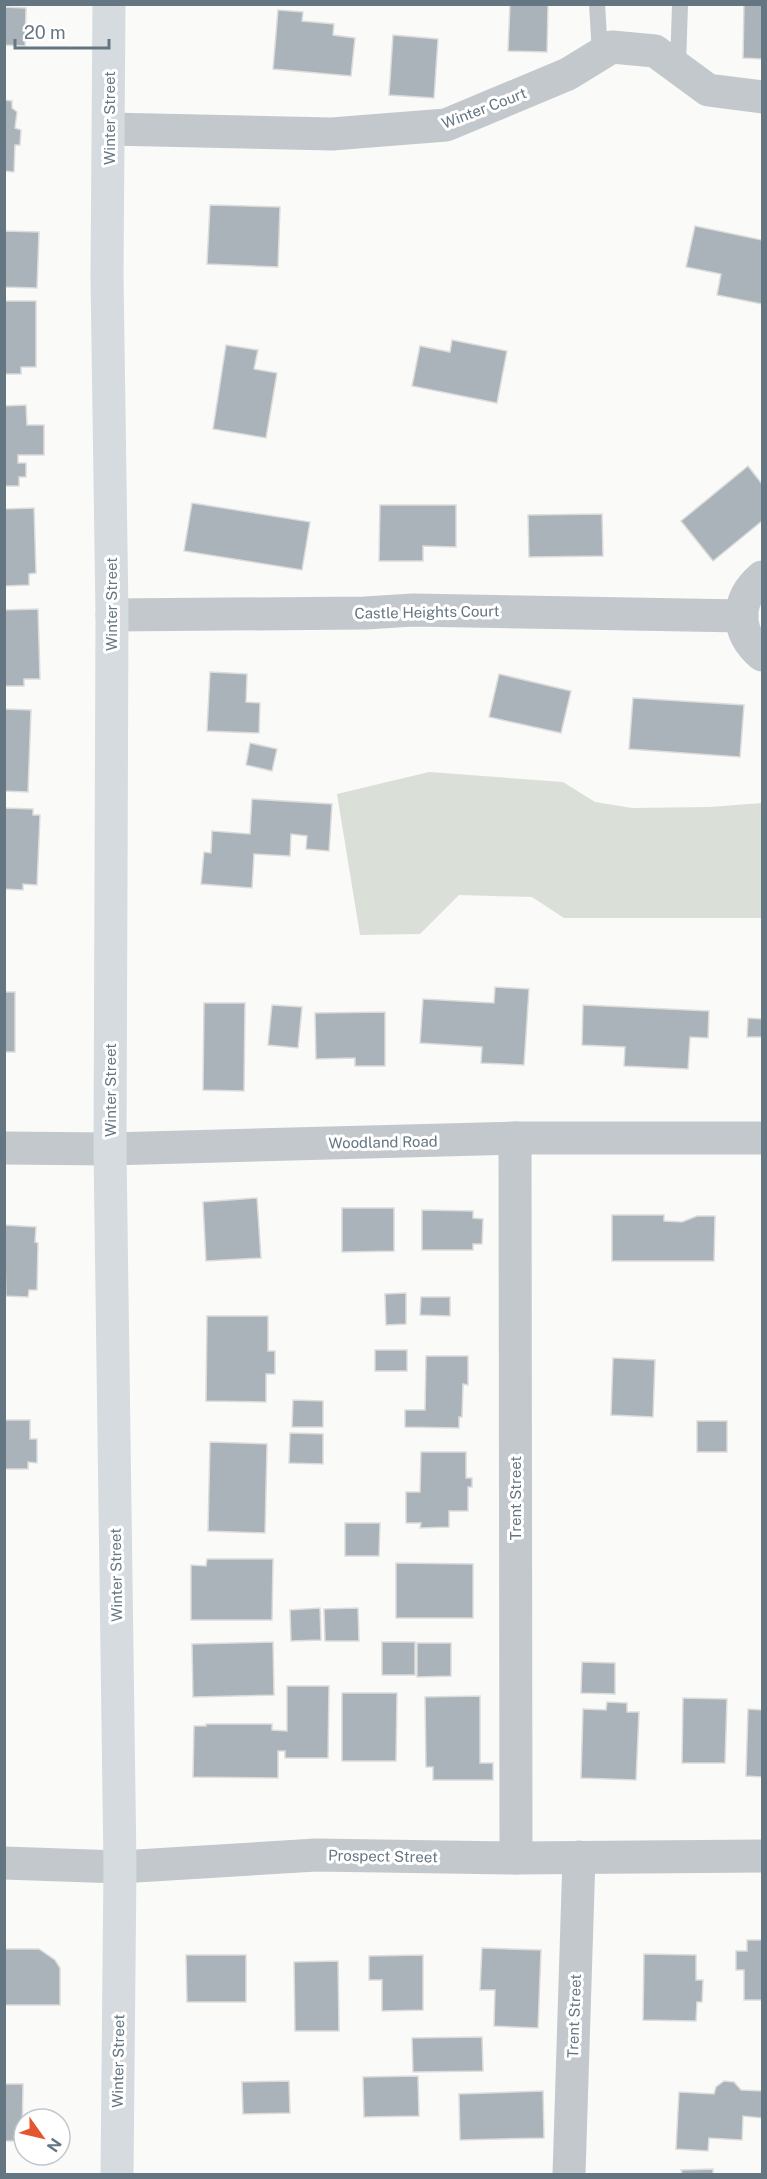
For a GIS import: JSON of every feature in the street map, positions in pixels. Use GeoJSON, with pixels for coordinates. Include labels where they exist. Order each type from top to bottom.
{"type":"FeatureCollection","features":[{"type":"Feature","properties":{"kind":"main road","name":"Winter Street"},"geometry":{"type":"LineString","coordinates":[[109,4],[107,276],[112,615],[110,1149],[120,1867],[117,2175]]}},
{"type":"Feature","properties":{"kind":"street","name":"Winter Court"},"geometry":{"type":"LineString","coordinates":[[109,129],[332,134],[447,125],[568,74],[612,47],[656,51],[708,90],[762,97]]}},
{"type":"Feature","properties":{"kind":"street"},"geometry":{"type":"LineString","coordinates":[[762,578],[752,586],[744,600],[741,616],[744,631],[751,644],[762,655]]}},
{"type":"Feature","properties":{"kind":"street","name":"Castle Heights Court"},"geometry":{"type":"LineString","coordinates":[[112,615],[365,613],[413,610],[741,616]]}},
{"type":"Feature","properties":{"kind":"street","name":"Woodland Road"},"geometry":{"type":"LineString","coordinates":[[4,1148],[110,1149],[515,1138],[762,1138]]}},
{"type":"Feature","properties":{"kind":"street","name":"Trent Street"},"geometry":{"type":"LineString","coordinates":[[515,1138],[516,1858]]}},
{"type":"Feature","properties":{"kind":"street","name":"Prospect Street"},"geometry":{"type":"LineString","coordinates":[[4,1863],[120,1867],[315,1855],[516,1858],[762,1856]]}},
{"type":"Feature","properties":{"kind":"street","name":"Trent Street"},"geometry":{"type":"LineString","coordinates":[[569,2175],[579,1857]]}},
{"type":"Feature","properties":{"kind":"lane"},"geometry":{"type":"LineString","coordinates":[[597,4],[600,54]]}},
{"type":"Feature","properties":{"kind":"lane"},"geometry":{"type":"LineString","coordinates":[[678,67],[680,4]]}},
{"type":"Feature","properties":{"kind":"shaded area"},"geometry":{"type":"Polygon","coordinates":[[[429,772],[563,782],[595,802],[632,808],[710,807],[762,803],[762,918],[564,918],[532,897],[459,895],[420,934],[360,935],[337,794],[429,772]]]}},
{"type":"Feature","properties":{"kind":"building"},"geometry":{"type":"Polygon","coordinates":[[[548,4],[547,52],[508,51],[510,5],[548,4]]]}},
{"type":"Feature","properties":{"kind":"building"},"geometry":{"type":"Polygon","coordinates":[[[744,4],[762,4],[762,59],[743,58],[744,4]]]}},
{"type":"Feature","properties":{"kind":"building"},"geometry":{"type":"Polygon","coordinates":[[[4,7],[26,8],[25,46],[4,45],[4,7]]]}},
{"type":"Feature","properties":{"kind":"building"},"geometry":{"type":"Polygon","coordinates":[[[278,10],[303,12],[302,21],[334,24],[333,35],[355,38],[351,76],[273,69],[278,10]]]}},
{"type":"Feature","properties":{"kind":"building"},"geometry":{"type":"Polygon","coordinates":[[[393,35],[438,39],[434,98],[389,95],[393,35]]]}},
{"type":"Feature","properties":{"kind":"building"},"geometry":{"type":"Polygon","coordinates":[[[4,100],[12,101],[12,108],[17,112],[15,128],[21,130],[20,145],[15,145],[14,172],[4,171],[4,100]]]}},
{"type":"Feature","properties":{"kind":"building"},"geometry":{"type":"Polygon","coordinates":[[[210,205],[280,207],[278,267],[207,264],[210,205]]]}},
{"type":"Feature","properties":{"kind":"building"},"geometry":{"type":"Polygon","coordinates":[[[695,226],[762,240],[762,304],[717,295],[721,274],[686,267],[695,226]]]}},
{"type":"Feature","properties":{"kind":"building"},"geometry":{"type":"Polygon","coordinates":[[[4,231],[39,232],[37,288],[4,287],[4,231]]]}},
{"type":"Feature","properties":{"kind":"building"},"geometry":{"type":"Polygon","coordinates":[[[4,301],[36,301],[36,367],[21,367],[21,374],[4,374],[4,301]]]}},
{"type":"Feature","properties":{"kind":"building"},"geometry":{"type":"Polygon","coordinates":[[[452,340],[507,351],[497,403],[412,386],[420,346],[450,352],[452,340]]]}},
{"type":"Feature","properties":{"kind":"building"},"geometry":{"type":"Polygon","coordinates":[[[226,345],[258,350],[254,369],[277,373],[266,438],[213,429],[226,345]]]}},
{"type":"Feature","properties":{"kind":"building"},"geometry":{"type":"Polygon","coordinates":[[[26,405],[27,425],[44,425],[44,455],[18,455],[18,463],[26,463],[26,477],[19,477],[19,486],[4,486],[4,406],[26,405]]]}},
{"type":"Feature","properties":{"kind":"building"},"geometry":{"type":"Polygon","coordinates":[[[748,466],[762,484],[762,521],[713,561],[681,521],[748,466]]]}},
{"type":"Feature","properties":{"kind":"building"},"geometry":{"type":"Polygon","coordinates":[[[192,503],[310,522],[302,570],[184,551],[192,503]]]}},
{"type":"Feature","properties":{"kind":"building"},"geometry":{"type":"Polygon","coordinates":[[[380,505],[456,505],[456,547],[423,546],[423,561],[379,561],[380,505]]]}},
{"type":"Feature","properties":{"kind":"building"},"geometry":{"type":"Polygon","coordinates":[[[34,508],[36,573],[29,574],[29,585],[4,586],[4,509],[34,508]]]}},
{"type":"Feature","properties":{"kind":"building"},"geometry":{"type":"Polygon","coordinates":[[[602,514],[603,556],[529,557],[528,515],[602,514]]]}},
{"type":"Feature","properties":{"kind":"building"},"geometry":{"type":"Polygon","coordinates":[[[38,609],[40,679],[24,679],[24,686],[4,686],[4,610],[38,609]]]}},
{"type":"Feature","properties":{"kind":"building"},"geometry":{"type":"Polygon","coordinates":[[[210,672],[247,674],[246,702],[260,703],[259,733],[207,731],[210,672]]]}},
{"type":"Feature","properties":{"kind":"building"},"geometry":{"type":"Polygon","coordinates":[[[499,674],[571,691],[561,733],[489,717],[499,674]]]}},
{"type":"Feature","properties":{"kind":"building"},"geometry":{"type":"Polygon","coordinates":[[[633,698],[744,705],[740,757],[629,749],[633,698]]]}},
{"type":"Feature","properties":{"kind":"building"},"geometry":{"type":"Polygon","coordinates":[[[4,709],[31,710],[28,792],[4,791],[4,709]]]}},
{"type":"Feature","properties":{"kind":"building"},"geometry":{"type":"Polygon","coordinates":[[[250,743],[277,749],[272,771],[246,765],[250,743]]]}},
{"type":"Feature","properties":{"kind":"building"},"geometry":{"type":"Polygon","coordinates":[[[252,799],[332,804],[329,851],[306,849],[307,836],[291,834],[290,856],[254,854],[252,888],[201,884],[204,852],[211,853],[212,831],[250,834],[252,799]]]}},
{"type":"Feature","properties":{"kind":"building"},"geometry":{"type":"Polygon","coordinates":[[[4,808],[33,809],[33,815],[40,815],[37,885],[23,884],[23,890],[4,889],[4,808]]]}},
{"type":"Feature","properties":{"kind":"building"},"geometry":{"type":"Polygon","coordinates":[[[495,987],[529,989],[524,1065],[481,1063],[482,1047],[420,1043],[423,999],[494,1003],[495,987]]]}},
{"type":"Feature","properties":{"kind":"building"},"geometry":{"type":"Polygon","coordinates":[[[4,992],[15,992],[15,1052],[4,1052],[4,992]]]}},
{"type":"Feature","properties":{"kind":"building"},"geometry":{"type":"Polygon","coordinates":[[[204,1003],[245,1003],[244,1091],[203,1090],[204,1003]]]}},
{"type":"Feature","properties":{"kind":"building"},"geometry":{"type":"Polygon","coordinates":[[[272,1005],[302,1007],[298,1048],[268,1045],[272,1005]]]}},
{"type":"Feature","properties":{"kind":"building"},"geometry":{"type":"Polygon","coordinates":[[[583,1005],[709,1011],[708,1038],[690,1037],[688,1069],[624,1066],[625,1047],[582,1045],[583,1005]]]}},
{"type":"Feature","properties":{"kind":"building"},"geometry":{"type":"Polygon","coordinates":[[[385,1012],[385,1066],[355,1066],[355,1058],[316,1059],[315,1013],[385,1012]]]}},
{"type":"Feature","properties":{"kind":"building"},"geometry":{"type":"Polygon","coordinates":[[[748,1018],[762,1019],[762,1037],[747,1037],[748,1018]]]}},
{"type":"Feature","properties":{"kind":"building"},"geometry":{"type":"Polygon","coordinates":[[[257,1198],[261,1258],[206,1261],[203,1202],[257,1198]]]}},
{"type":"Feature","properties":{"kind":"building"},"geometry":{"type":"Polygon","coordinates":[[[342,1208],[394,1208],[394,1251],[342,1252],[342,1208]]]}},
{"type":"Feature","properties":{"kind":"building"},"geometry":{"type":"Polygon","coordinates":[[[422,1210],[473,1211],[473,1218],[483,1219],[482,1244],[473,1244],[473,1250],[422,1250],[422,1210]]]}},
{"type":"Feature","properties":{"kind":"building"},"geometry":{"type":"Polygon","coordinates":[[[612,1215],[664,1215],[664,1221],[682,1222],[697,1216],[715,1216],[714,1261],[612,1261],[612,1215]]]}},
{"type":"Feature","properties":{"kind":"building"},"geometry":{"type":"Polygon","coordinates":[[[4,1225],[36,1227],[37,1290],[29,1290],[28,1297],[6,1296],[4,1225]]]}},
{"type":"Feature","properties":{"kind":"building"},"geometry":{"type":"Polygon","coordinates":[[[406,1293],[406,1324],[386,1325],[385,1294],[406,1293]]]}},
{"type":"Feature","properties":{"kind":"building"},"geometry":{"type":"Polygon","coordinates":[[[421,1297],[450,1297],[450,1316],[420,1315],[421,1297]]]}},
{"type":"Feature","properties":{"kind":"building"},"geometry":{"type":"Polygon","coordinates":[[[207,1316],[268,1316],[268,1351],[275,1351],[275,1374],[266,1374],[266,1402],[206,1401],[207,1316]]]}},
{"type":"Feature","properties":{"kind":"building"},"geometry":{"type":"Polygon","coordinates":[[[375,1350],[407,1350],[407,1371],[375,1371],[375,1350]]]}},
{"type":"Feature","properties":{"kind":"building"},"geometry":{"type":"Polygon","coordinates":[[[426,1356],[468,1356],[468,1385],[463,1384],[462,1417],[459,1417],[459,1428],[405,1427],[405,1410],[425,1410],[426,1356]]]}},
{"type":"Feature","properties":{"kind":"building"},"geometry":{"type":"Polygon","coordinates":[[[613,1358],[655,1360],[653,1417],[611,1415],[613,1358]]]}},
{"type":"Feature","properties":{"kind":"building"},"geometry":{"type":"Polygon","coordinates":[[[293,1400],[323,1401],[323,1427],[292,1427],[293,1400]]]}},
{"type":"Feature","properties":{"kind":"building"},"geometry":{"type":"Polygon","coordinates":[[[4,1420],[30,1420],[30,1439],[37,1439],[37,1463],[28,1462],[28,1469],[4,1469],[4,1420]]]}},
{"type":"Feature","properties":{"kind":"building"},"geometry":{"type":"Polygon","coordinates":[[[697,1421],[727,1421],[727,1452],[697,1452],[697,1421]]]}},
{"type":"Feature","properties":{"kind":"building"},"geometry":{"type":"Polygon","coordinates":[[[290,1433],[323,1434],[323,1464],[289,1463],[290,1433]]]}},
{"type":"Feature","properties":{"kind":"building"},"geometry":{"type":"Polygon","coordinates":[[[210,1442],[267,1444],[265,1533],[208,1531],[210,1442]]]}},
{"type":"Feature","properties":{"kind":"building"},"geometry":{"type":"Polygon","coordinates":[[[421,1452],[466,1452],[466,1478],[472,1478],[472,1487],[468,1487],[468,1511],[449,1511],[449,1527],[420,1528],[421,1523],[406,1523],[406,1492],[420,1492],[421,1452]]]}},
{"type":"Feature","properties":{"kind":"building"},"geometry":{"type":"Polygon","coordinates":[[[345,1523],[380,1523],[379,1556],[345,1556],[345,1523]]]}},
{"type":"Feature","properties":{"kind":"building"},"geometry":{"type":"Polygon","coordinates":[[[207,1559],[273,1559],[272,1620],[191,1620],[191,1565],[206,1566],[207,1559]]]}},
{"type":"Feature","properties":{"kind":"building"},"geometry":{"type":"Polygon","coordinates":[[[396,1563],[473,1564],[473,1618],[396,1618],[396,1563]]]}},
{"type":"Feature","properties":{"kind":"building"},"geometry":{"type":"Polygon","coordinates":[[[320,1608],[321,1640],[291,1641],[290,1610],[320,1608]]]}},
{"type":"Feature","properties":{"kind":"building"},"geometry":{"type":"Polygon","coordinates":[[[358,1608],[359,1641],[325,1641],[324,1609],[358,1608]]]}},
{"type":"Feature","properties":{"kind":"building"},"geometry":{"type":"Polygon","coordinates":[[[273,1642],[274,1695],[193,1697],[192,1644],[273,1642]]]}},
{"type":"Feature","properties":{"kind":"building"},"geometry":{"type":"Polygon","coordinates":[[[382,1642],[415,1642],[415,1675],[382,1675],[382,1642]]]}},
{"type":"Feature","properties":{"kind":"building"},"geometry":{"type":"Polygon","coordinates":[[[417,1643],[451,1643],[451,1676],[417,1677],[417,1643]]]}},
{"type":"Feature","properties":{"kind":"building"},"geometry":{"type":"Polygon","coordinates":[[[582,1662],[615,1663],[615,1694],[581,1693],[582,1662]]]}},
{"type":"Feature","properties":{"kind":"building"},"geometry":{"type":"Polygon","coordinates":[[[287,1686],[329,1686],[328,1758],[285,1758],[285,1751],[278,1751],[278,1778],[193,1777],[194,1726],[272,1724],[272,1730],[287,1731],[287,1686]]]}},
{"type":"Feature","properties":{"kind":"building"},"geometry":{"type":"Polygon","coordinates":[[[342,1693],[397,1693],[396,1761],[342,1761],[342,1693]]]}},
{"type":"Feature","properties":{"kind":"building"},"geometry":{"type":"Polygon","coordinates":[[[480,1696],[480,1763],[493,1763],[493,1780],[433,1780],[433,1767],[426,1767],[425,1697],[480,1696]]]}},
{"type":"Feature","properties":{"kind":"building"},"geometry":{"type":"Polygon","coordinates":[[[683,1698],[727,1699],[725,1763],[682,1763],[683,1698]]]}},
{"type":"Feature","properties":{"kind":"building"},"geometry":{"type":"Polygon","coordinates":[[[607,1702],[627,1703],[627,1712],[639,1712],[636,1780],[581,1778],[583,1709],[606,1710],[607,1702]]]}},
{"type":"Feature","properties":{"kind":"building"},"geometry":{"type":"Polygon","coordinates":[[[748,1709],[762,1710],[762,1777],[746,1776],[748,1709]]]}},
{"type":"Feature","properties":{"kind":"building"},"geometry":{"type":"Polygon","coordinates":[[[747,1940],[762,1940],[762,2000],[744,2000],[744,1970],[736,1970],[736,1951],[747,1951],[747,1940]]]}},
{"type":"Feature","properties":{"kind":"building"},"geometry":{"type":"Polygon","coordinates":[[[482,1948],[541,1950],[538,2028],[494,2026],[495,1990],[480,1990],[482,1948]]]}},
{"type":"Feature","properties":{"kind":"building"},"geometry":{"type":"Polygon","coordinates":[[[4,1949],[39,1949],[55,1960],[60,1968],[60,2005],[4,2005],[4,1949]]]}},
{"type":"Feature","properties":{"kind":"building"},"geometry":{"type":"Polygon","coordinates":[[[644,1954],[696,1955],[696,1980],[703,1980],[702,2002],[697,2002],[696,2021],[643,2020],[644,1954]]]}},
{"type":"Feature","properties":{"kind":"building"},"geometry":{"type":"Polygon","coordinates":[[[186,1955],[246,1955],[246,2002],[187,2002],[186,1955]]]}},
{"type":"Feature","properties":{"kind":"building"},"geometry":{"type":"Polygon","coordinates":[[[423,1955],[423,2010],[382,2011],[382,1980],[369,1980],[369,1956],[423,1955]]]}},
{"type":"Feature","properties":{"kind":"building"},"geometry":{"type":"Polygon","coordinates":[[[338,1961],[339,2031],[295,2031],[294,1962],[338,1961]]]}},
{"type":"Feature","properties":{"kind":"building"},"geometry":{"type":"Polygon","coordinates":[[[482,2037],[483,2071],[413,2072],[412,2038],[482,2037]]]}},
{"type":"Feature","properties":{"kind":"building"},"geometry":{"type":"Polygon","coordinates":[[[418,2076],[419,2116],[364,2117],[363,2077],[418,2076]]]}},
{"type":"Feature","properties":{"kind":"building"},"geometry":{"type":"Polygon","coordinates":[[[289,2081],[290,2113],[243,2114],[242,2082],[289,2081]]]}},
{"type":"Feature","properties":{"kind":"building"},"geometry":{"type":"Polygon","coordinates":[[[724,2081],[734,2082],[741,2090],[762,2091],[762,2118],[743,2116],[742,2140],[709,2138],[708,2151],[676,2149],[679,2092],[714,2094],[716,2087],[724,2081]]]}},
{"type":"Feature","properties":{"kind":"building"},"geometry":{"type":"Polygon","coordinates":[[[4,2084],[23,2084],[23,2107],[12,2107],[12,2141],[4,2141],[4,2084]]]}},
{"type":"Feature","properties":{"kind":"building"},"geometry":{"type":"Polygon","coordinates":[[[543,2091],[544,2138],[460,2140],[459,2094],[543,2091]]]}},
{"type":"Feature","properties":{"kind":"building"},"geometry":{"type":"Polygon","coordinates":[[[713,2169],[713,2174],[682,2174],[681,2170],[713,2169]]]}}]}
